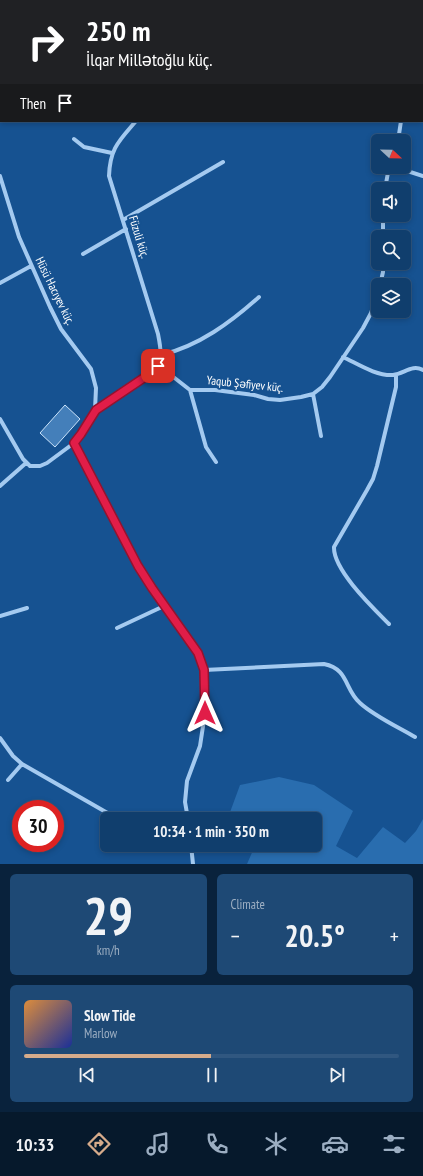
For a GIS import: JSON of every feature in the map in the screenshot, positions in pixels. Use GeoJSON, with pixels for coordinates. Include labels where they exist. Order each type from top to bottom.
{"type":"FeatureCollection","features":[{"type":"Feature","properties":{"kind":"street","name":"Füzuli küç."},"geometry":{"type":"LineString","coordinates":[[135,122],[117,144],[112,153],[109,176],[158,334],[161,355],[158,366]]}},
{"type":"Feature","properties":{"kind":"street"},"geometry":{"type":"LineString","coordinates":[[399,134],[401,122]]}},
{"type":"Feature","properties":{"kind":"street"},"geometry":{"type":"LineString","coordinates":[[74,139],[84,147],[112,153]]}},
{"type":"Feature","properties":{"kind":"street"},"geometry":{"type":"LineString","coordinates":[[123,220],[223,162]]}},
{"type":"Feature","properties":{"kind":"street"},"geometry":{"type":"LineString","coordinates":[[411,172],[423,176]]}},
{"type":"Feature","properties":{"kind":"street","name":"Hüsü Hacıyev küç."},"geometry":{"type":"LineString","coordinates":[[0,176],[19,237],[50,307],[61,329],[91,369],[96,388],[96,410]]}},
{"type":"Feature","properties":{"kind":"street"},"geometry":{"type":"LineString","coordinates":[[0,196],[5,193]]}},
{"type":"Feature","properties":{"kind":"street"},"geometry":{"type":"LineString","coordinates":[[83,254],[126,229]]}},
{"type":"Feature","properties":{"kind":"street"},"geometry":{"type":"LineString","coordinates":[[0,282],[31,266]]}},
{"type":"Feature","properties":{"kind":"street"},"geometry":{"type":"LineString","coordinates":[[161,355],[191,344],[217,330],[242,313],[259,297]]}},
{"type":"Feature","properties":{"kind":"street"},"geometry":{"type":"LineString","coordinates":[[321,436],[313,394],[322,387],[363,328],[371,312]]}},
{"type":"Feature","properties":{"kind":"street"},"geometry":{"type":"LineString","coordinates":[[343,357],[388,375],[396,375],[414,367],[423,370]]}},
{"type":"Feature","properties":{"kind":"street"},"geometry":{"type":"LineString","coordinates":[[0,419],[26,463],[30,466],[40,466],[47,463],[74,443],[96,410],[151,373],[158,366]]}},
{"type":"Feature","properties":{"kind":"street","name":"Yaqub Şəfiyev küç."},"geometry":{"type":"LineString","coordinates":[[158,366],[190,390],[215,390],[280,400],[313,394]]}},
{"type":"Feature","properties":{"kind":"street"},"geometry":{"type":"LineString","coordinates":[[389,624],[352,585],[334,554],[334,548],[373,479],[396,387],[396,375]]}},
{"type":"Feature","properties":{"kind":"street"},"geometry":{"type":"LineString","coordinates":[[190,390],[206,447],[216,462]]}},
{"type":"Feature","properties":{"kind":"street"},"geometry":{"type":"LineString","coordinates":[[74,443],[138,566],[164,606],[198,653],[204,670],[204,733],[187,781],[185,802],[187,812]]}},
{"type":"Feature","properties":{"kind":"street"},"geometry":{"type":"LineString","coordinates":[[0,486],[26,463]]}},
{"type":"Feature","properties":{"kind":"street"},"geometry":{"type":"LineString","coordinates":[[117,628],[164,606]]}},
{"type":"Feature","properties":{"kind":"street"},"geometry":{"type":"LineString","coordinates":[[0,616],[27,608]]}},
{"type":"Feature","properties":{"kind":"street"},"geometry":{"type":"LineString","coordinates":[[204,670],[324,664],[332,666],[340,671],[359,702],[415,737]]}},
{"type":"Feature","properties":{"kind":"street"},"geometry":{"type":"LineString","coordinates":[[0,738],[13,756],[22,764],[106,812]]}},
{"type":"Feature","properties":{"kind":"street"},"geometry":{"type":"LineString","coordinates":[[8,780],[22,764]]}},
{"type":"Feature","properties":{"kind":"street"},"geometry":{"type":"LineString","coordinates":[[192,852],[193,864]]}},
{"type":"Feature","properties":{"kind":"shaded area"},"geometry":{"type":"Polygon","coordinates":[[[279,777],[314,785],[353,811],[336,846],[357,858],[383,827],[405,843],[416,831],[423,819],[423,864],[247,864],[252,852],[322,852],[322,812],[230,812],[240,785],[279,777]]]}},
{"type":"Feature","properties":{"kind":"building"},"geometry":{"type":"Polygon","coordinates":[[[65,405],[80,419],[55,447],[40,433],[65,405]]]}},
{"type":"Feature","properties":{"kind":"route"},"geometry":{"type":"LineString","coordinates":[[158,366],[151,373],[96,410],[74,443],[138,566],[164,606],[198,653],[204,670],[205,713]]}}]}
